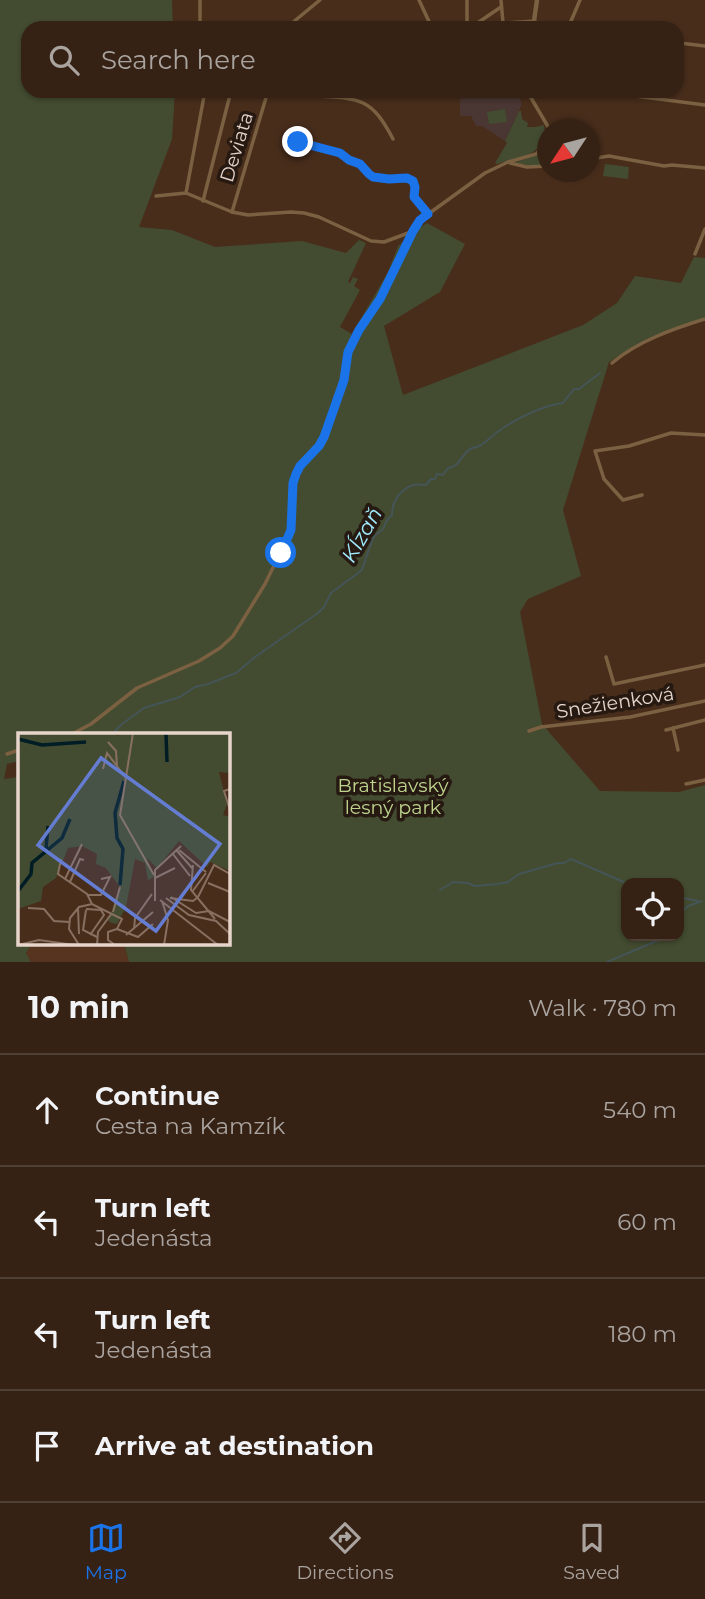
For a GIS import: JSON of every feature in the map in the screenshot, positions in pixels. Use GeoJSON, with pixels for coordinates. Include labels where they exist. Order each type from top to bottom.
{"type":"FeatureCollection","features":[{"type":"Feature","properties":{"kind":"street"},"geometry":{"type":"LineString","coordinates":[[200,0],[200,21]]}},
{"type":"Feature","properties":{"kind":"street"},"geometry":{"type":"LineString","coordinates":[[294,21],[320,0]]}},
{"type":"Feature","properties":{"kind":"street"},"geometry":{"type":"LineString","coordinates":[[419,0],[429,21]]}},
{"type":"Feature","properties":{"kind":"street"},"geometry":{"type":"LineString","coordinates":[[467,0],[468,21]]}},
{"type":"Feature","properties":{"kind":"street"},"geometry":{"type":"LineString","coordinates":[[501,0],[502,21]]}},
{"type":"Feature","properties":{"kind":"street"},"geometry":{"type":"LineString","coordinates":[[535,21],[537,0]]}},
{"type":"Feature","properties":{"kind":"street"},"geometry":{"type":"LineString","coordinates":[[571,21],[580,0]]}},
{"type":"Feature","properties":{"kind":"street"},"geometry":{"type":"LineString","coordinates":[[480,21],[502,7]]}},
{"type":"Feature","properties":{"kind":"street"},"geometry":{"type":"LineString","coordinates":[[684,43],[705,46]]}},
{"type":"Feature","properties":{"kind":"street"},"geometry":{"type":"LineString","coordinates":[[186,193],[204,98]]}},
{"type":"Feature","properties":{"kind":"street"},"geometry":{"type":"LineString","coordinates":[[203,201],[229,98]]}},
{"type":"Feature","properties":{"kind":"street","name":"Deviata"},"geometry":{"type":"LineString","coordinates":[[232,212],[266,98]]}},
{"type":"Feature","properties":{"kind":"street"},"geometry":{"type":"LineString","coordinates":[[353,98],[379,114],[393,139]]}},
{"type":"Feature","properties":{"kind":"street"},"geometry":{"type":"LineString","coordinates":[[531,98],[542,119]]}},
{"type":"Feature","properties":{"kind":"street"},"geometry":{"type":"LineString","coordinates":[[651,98],[705,105]]}},
{"type":"Feature","properties":{"kind":"street"},"geometry":{"type":"LineString","coordinates":[[298,142],[340,153],[360,164],[373,177],[411,179],[415,187],[414,197],[428,214]]}},
{"type":"Feature","properties":{"kind":"street"},"geometry":{"type":"LineString","coordinates":[[74,733],[91,724],[137,688],[199,661],[233,636],[265,584],[291,530],[293,483],[300,466],[324,437],[344,380],[348,352],[380,299],[413,231],[420,220],[485,173],[537,153]]}},
{"type":"Feature","properties":{"kind":"street"},"geometry":{"type":"LineString","coordinates":[[600,157],[609,156],[664,166],[705,168]]}},
{"type":"Feature","properties":{"kind":"street"},"geometry":{"type":"LineString","coordinates":[[508,163],[537,167]]}},
{"type":"Feature","properties":{"kind":"street"},"geometry":{"type":"LineString","coordinates":[[156,196],[186,193],[232,212],[255,216],[304,213],[371,241],[384,242],[413,231]]}},
{"type":"Feature","properties":{"kind":"street"},"geometry":{"type":"LineString","coordinates":[[695,254],[705,229]]}},
{"type":"Feature","properties":{"kind":"street"},"geometry":{"type":"LineString","coordinates":[[612,363],[646,342],[705,319]]}},
{"type":"Feature","properties":{"kind":"street"},"geometry":{"type":"LineString","coordinates":[[642,495],[623,499],[604,479],[595,451],[629,446],[671,433],[705,435]]}},
{"type":"Feature","properties":{"kind":"street"},"geometry":{"type":"LineString","coordinates":[[606,657],[614,684],[705,665]]}},
{"type":"Feature","properties":{"kind":"street","name":"Snežienková"},"geometry":{"type":"LineString","coordinates":[[528,730],[631,716],[705,701]]}},
{"type":"Feature","properties":{"kind":"street"},"geometry":{"type":"LineString","coordinates":[[666,730],[705,720]]}},
{"type":"Feature","properties":{"kind":"street"},"geometry":{"type":"LineString","coordinates":[[673,728],[678,750]]}},
{"type":"Feature","properties":{"kind":"street"},"geometry":{"type":"LineString","coordinates":[[7,754],[18,750]]}},
{"type":"Feature","properties":{"kind":"street"},"geometry":{"type":"LineString","coordinates":[[686,784],[705,780]]}},
{"type":"Feature","properties":{"kind":"shaded area"},"geometry":{"type":"Polygon","coordinates":[[[460,98],[520,98],[522,104],[505,141],[482,126],[476,126],[471,116],[460,116],[460,98]]]}},
{"type":"Feature","properties":{"kind":"shaded area"},"geometry":{"type":"Polygon","coordinates":[[[31,944],[124,944],[129,962],[31,962],[26,953],[31,944]]]}},
{"type":"Feature","properties":{"kind":"green space","name":"Bratislavský lesný park"},"geometry":{"type":"Polygon","coordinates":[[[0,0],[172,0],[173,21],[21,21],[21,98],[175,98],[172,139],[139,227],[172,230],[215,247],[302,241],[346,253],[359,240],[366,243],[348,282],[350,283],[353,277],[358,279],[354,286],[360,290],[340,327],[352,334],[388,272],[398,246],[413,232],[427,223],[465,244],[440,292],[384,326],[403,395],[583,325],[617,303],[635,276],[681,283],[694,257],[705,258],[705,318],[645,341],[609,362],[563,510],[581,576],[528,599],[520,612],[542,724],[600,791],[679,792],[705,785],[705,962],[129,962],[124,944],[229,944],[229,733],[18,733],[18,761],[7,764],[4,779],[18,777],[18,944],[31,944],[26,953],[31,962],[0,962],[0,0]]]}},
{"type":"Feature","properties":{"kind":"green space"},"geometry":{"type":"Polygon","coordinates":[[[505,109],[507,122],[489,124],[487,112],[505,109]]]}},
{"type":"Feature","properties":{"kind":"green space"},"geometry":{"type":"Polygon","coordinates":[[[519,111],[522,119],[528,123],[527,127],[537,127],[537,149],[497,164],[495,163],[507,143],[505,141],[519,111]]]}},
{"type":"Feature","properties":{"kind":"green space"},"geometry":{"type":"Polygon","coordinates":[[[537,155],[537,166],[513,163],[537,155]]]}},
{"type":"Feature","properties":{"kind":"green space"},"geometry":{"type":"Polygon","coordinates":[[[605,164],[629,167],[628,179],[603,176],[605,164]]]}},
{"type":"Feature","properties":{"kind":"waterway","name":"Kĺzaň"},"geometry":{"type":"LineString","coordinates":[[113,733],[144,708],[180,697],[195,687],[236,673],[318,613],[331,593],[362,570],[374,537],[392,515],[395,501],[404,490],[413,485],[426,485],[431,479],[435,479],[437,474],[443,475],[448,468],[458,463],[468,450],[483,444],[521,417],[563,403],[574,389],[579,389],[600,373]]}},
{"type":"Feature","properties":{"kind":"waterway"},"geometry":{"type":"LineString","coordinates":[[440,890],[453,882],[475,886],[508,882],[519,874],[571,859],[621,881]]}},
{"type":"Feature","properties":{"kind":"waterway"},"geometry":{"type":"LineString","coordinates":[[684,898],[698,901]]}},
{"type":"Feature","properties":{"kind":"waterway"},"geometry":{"type":"LineString","coordinates":[[684,910],[702,901]]}},
{"type":"Feature","properties":{"kind":"waterway"},"geometry":{"type":"LineString","coordinates":[[607,962],[657,941]]}},
{"type":"Feature","properties":{"kind":"route"},"geometry":{"type":"LineString","coordinates":[[281,553],[291,530],[293,483],[300,466],[324,437],[344,380],[348,352],[380,299],[413,231],[428,214],[414,197],[415,187],[411,179],[373,177],[360,164],[340,153],[298,142]]}}]}
